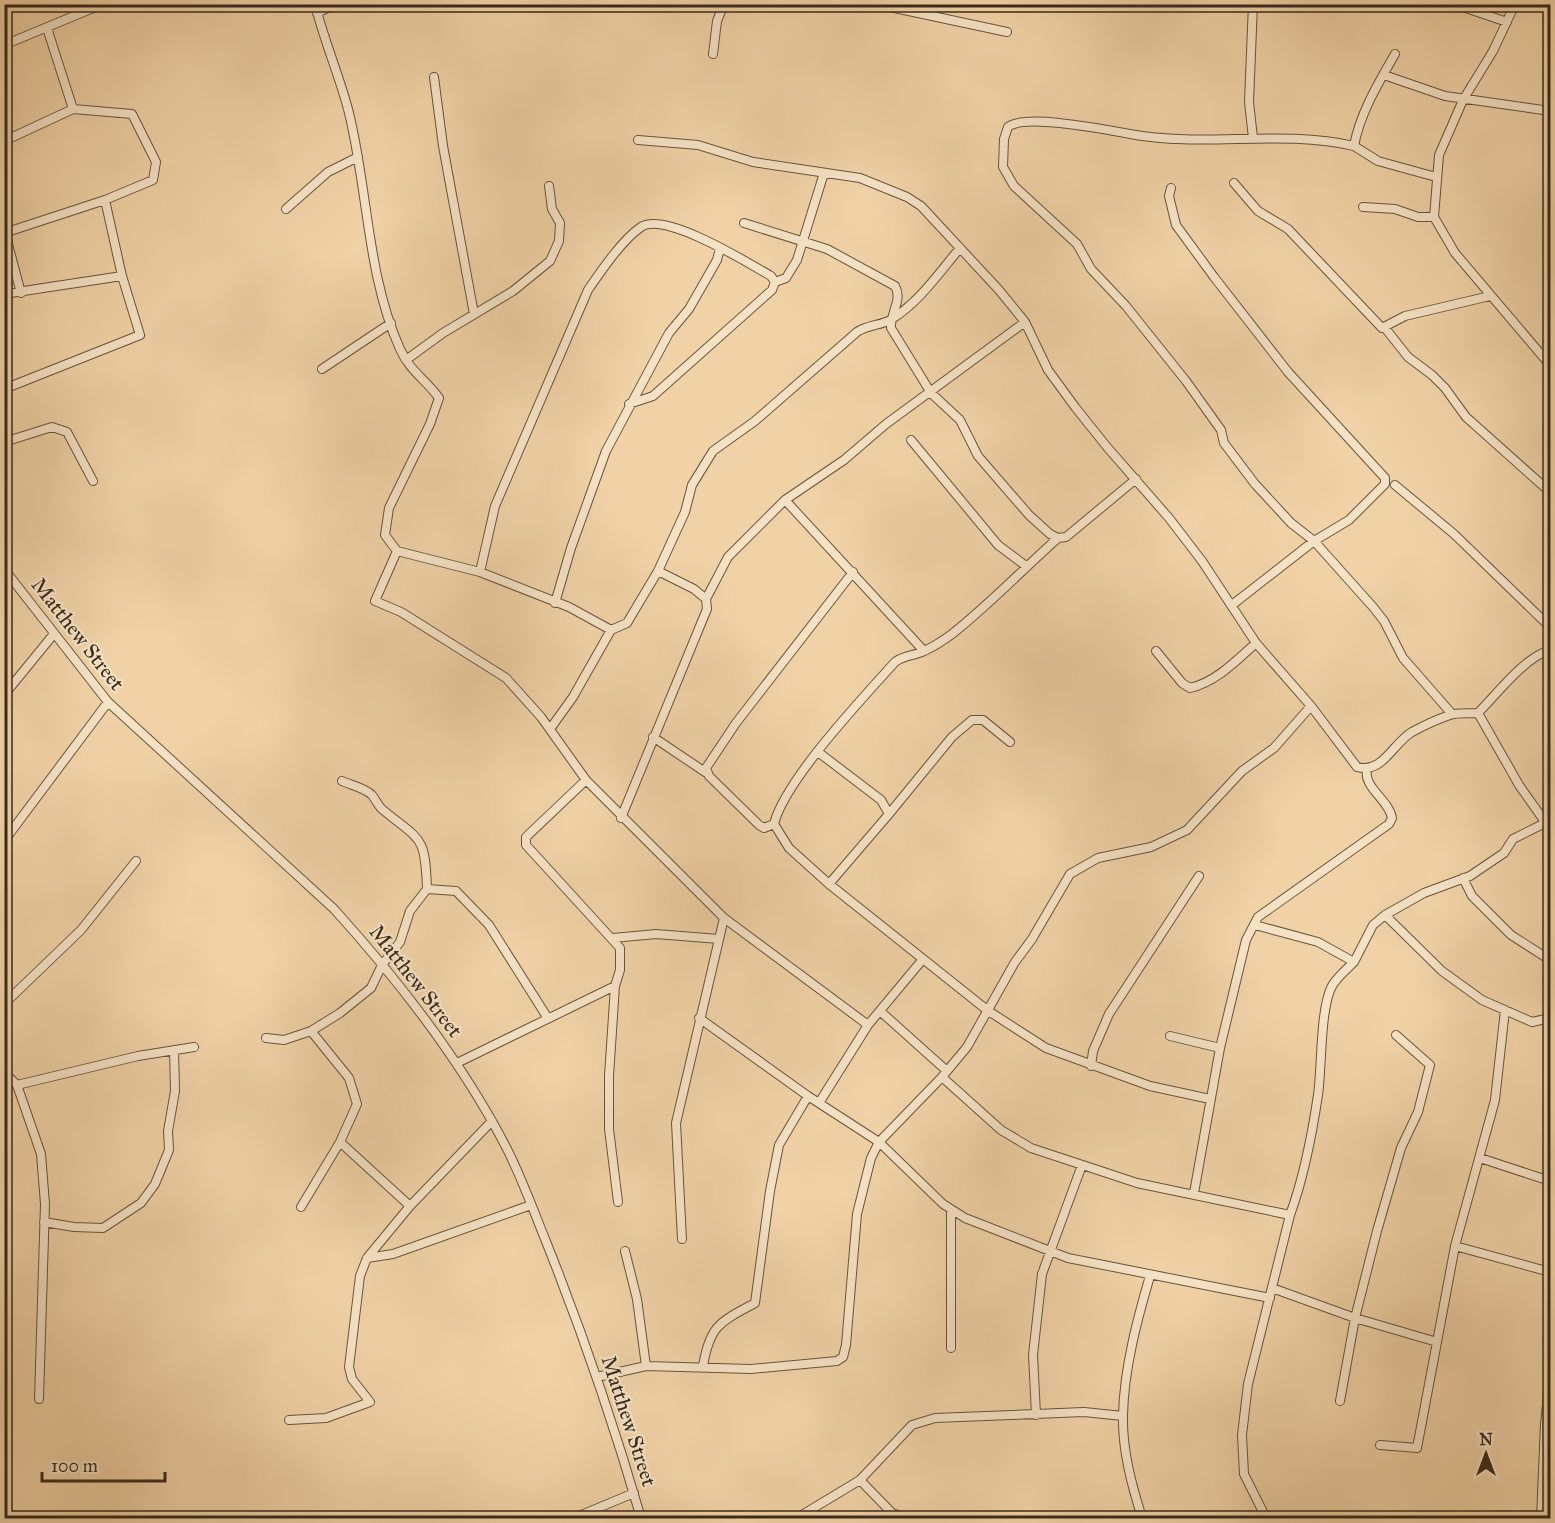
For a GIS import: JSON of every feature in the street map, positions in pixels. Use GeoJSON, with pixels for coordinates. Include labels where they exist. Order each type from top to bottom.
{"type":"FeatureCollection","features":[{"type":"Feature","properties":{"kind":"street"},"geometry":{"type":"LineString","coordinates":[[4,45],[103,4]]}},
{"type":"Feature","properties":{"kind":"street"},"geometry":{"type":"LineString","coordinates":[[336,4],[316,9],[348,111],[381,291],[406,360],[416,375],[431,387],[439,398],[430,424],[389,508],[385,536],[397,551],[480,572],[569,607],[611,630]]}},
{"type":"Feature","properties":{"kind":"street"},"geometry":{"type":"LineString","coordinates":[[713,54],[717,21],[724,4]]}},
{"type":"Feature","properties":{"kind":"street"},"geometry":{"type":"LineString","coordinates":[[876,4],[1007,32]]}},
{"type":"Feature","properties":{"kind":"street"},"geometry":{"type":"LineString","coordinates":[[1253,4],[1249,102],[1253,138]]}},
{"type":"Feature","properties":{"kind":"street"},"geometry":{"type":"LineString","coordinates":[[1454,4],[1507,22]]}},
{"type":"Feature","properties":{"kind":"street"},"geometry":{"type":"LineString","coordinates":[[1515,4],[1493,51],[1463,100],[1439,155],[1434,218],[1445,238],[1490,296],[1551,365]]}},
{"type":"Feature","properties":{"kind":"street"},"geometry":{"type":"LineString","coordinates":[[47,28],[73,109]]}},
{"type":"Feature","properties":{"kind":"street"},"geometry":{"type":"LineString","coordinates":[[1354,146],[1357,132],[1395,54]]}},
{"type":"Feature","properties":{"kind":"street"},"geometry":{"type":"LineString","coordinates":[[1384,75],[1463,100],[1551,111]]}},
{"type":"Feature","properties":{"kind":"street"},"geometry":{"type":"LineString","coordinates":[[434,77],[443,146],[474,314]]}},
{"type":"Feature","properties":{"kind":"street"},"geometry":{"type":"LineString","coordinates":[[4,141],[73,109],[132,114],[156,162],[153,180],[105,200],[5,233],[21,293]]}},
{"type":"Feature","properties":{"kind":"street"},"geometry":{"type":"LineString","coordinates":[[1436,177],[1378,160],[1354,146],[1303,139],[1190,139],[1140,136],[1103,127],[1030,122],[1014,123],[1008,127],[1004,139],[1003,167],[1005,173],[1024,198],[1077,244],[1091,269],[1126,306],[1186,381],[1221,430],[1224,443],[1255,484],[1291,523],[1314,541],[1384,621],[1402,658],[1452,714]]}},
{"type":"Feature","properties":{"kind":"street"},"geometry":{"type":"LineString","coordinates":[[638,140],[698,145],[753,162],[860,178],[907,197],[921,206],[1025,322],[1048,370],[1107,447],[1136,478],[1202,561],[1256,643],[1311,706],[1350,761],[1357,767],[1367,770],[1376,768],[1400,740],[1452,714],[1478,713],[1518,672],[1549,653]]}},
{"type":"Feature","properties":{"kind":"street"},"geometry":{"type":"LineString","coordinates":[[286,209],[328,172],[358,157]]}},
{"type":"Feature","properties":{"kind":"street"},"geometry":{"type":"LineString","coordinates":[[629,404],[653,396],[765,297],[775,282],[786,278],[797,260],[824,173]]}},
{"type":"Feature","properties":{"kind":"street"},"geometry":{"type":"LineString","coordinates":[[1234,183],[1258,211],[1288,229],[1375,322],[1385,328],[1408,357],[1445,388],[1466,417],[1551,492]]}},
{"type":"Feature","properties":{"kind":"street"},"geometry":{"type":"LineString","coordinates":[[406,360],[474,314],[513,291],[550,261],[559,241],[560,223],[552,209],[549,186]]}},
{"type":"Feature","properties":{"kind":"street"},"geometry":{"type":"LineString","coordinates":[[1171,188],[1169,196],[1176,225],[1214,277],[1288,372],[1385,478],[1385,484],[1348,520],[1314,541],[1232,605]]}},
{"type":"Feature","properties":{"kind":"street"},"geometry":{"type":"LineString","coordinates":[[4,389],[140,335],[122,276],[105,200]]}},
{"type":"Feature","properties":{"kind":"street"},"geometry":{"type":"LineString","coordinates":[[1364,207],[1395,209],[1419,218],[1434,218]]}},
{"type":"Feature","properties":{"kind":"street"},"geometry":{"type":"LineString","coordinates":[[480,572],[495,506],[588,290],[605,266],[641,227],[653,222],[694,234],[771,276],[775,282]]}},
{"type":"Feature","properties":{"kind":"street"},"geometry":{"type":"LineString","coordinates":[[744,223],[827,249],[895,286],[898,296],[890,320],[891,328],[931,393],[960,420],[978,456],[1029,515],[1050,534],[1058,538],[1066,537],[1136,478]]}},
{"type":"Feature","properties":{"kind":"street"},"geometry":{"type":"LineString","coordinates":[[555,603],[571,548],[606,451],[629,404],[669,333],[689,309],[717,260],[720,248]]}},
{"type":"Feature","properties":{"kind":"street"},"geometry":{"type":"LineString","coordinates":[[550,729],[573,697],[611,630],[627,622],[658,571],[685,512],[692,485],[713,452],[756,421],[857,332],[866,326],[890,320],[921,295],[960,248]]}},
{"type":"Feature","properties":{"kind":"street"},"geometry":{"type":"LineString","coordinates":[[4,294],[122,276]]}},
{"type":"Feature","properties":{"kind":"street"},"geometry":{"type":"LineString","coordinates":[[1385,328],[1405,316],[1490,296]]}},
{"type":"Feature","properties":{"kind":"street"},"geometry":{"type":"LineString","coordinates":[[621,818],[707,609],[706,599],[728,557],[785,500],[844,460],[886,424],[1025,322]]}},
{"type":"Feature","properties":{"kind":"street"},"geometry":{"type":"LineString","coordinates":[[322,369],[391,323]]}},
{"type":"Feature","properties":{"kind":"street"},"geometry":{"type":"LineString","coordinates":[[4,442],[52,427],[67,432],[93,481]]}},
{"type":"Feature","properties":{"kind":"street"},"geometry":{"type":"LineString","coordinates":[[911,440],[998,545],[1026,566]]}},
{"type":"Feature","properties":{"kind":"street"},"geometry":{"type":"LineString","coordinates":[[1395,485],[1454,534],[1551,627]]}},
{"type":"Feature","properties":{"kind":"street"},"geometry":{"type":"LineString","coordinates":[[785,500],[924,651]]}},
{"type":"Feature","properties":{"kind":"street"},"geometry":{"type":"LineString","coordinates":[[653,738],[705,772],[759,825],[765,828],[774,824],[781,804],[818,752],[895,662],[905,655],[924,651],[951,634],[992,598],[1003,593],[1026,566],[1058,538]]}},
{"type":"Feature","properties":{"kind":"street"},"geometry":{"type":"LineString","coordinates":[[397,551],[375,601],[400,612],[506,678],[550,729],[586,780],[621,818],[723,918],[868,1025]]}},
{"type":"Feature","properties":{"kind":"street","name":"Matthew Street"},"geometry":{"type":"LineString","coordinates":[[4,569],[53,635],[108,702],[334,909],[382,965],[457,1063],[492,1121],[531,1205],[597,1377],[641,1518]]}},
{"type":"Feature","properties":{"kind":"street"},"geometry":{"type":"LineString","coordinates":[[658,571],[694,589],[706,599]]}},
{"type":"Feature","properties":{"kind":"street"},"geometry":{"type":"LineString","coordinates":[[705,772],[736,723],[853,572]]}},
{"type":"Feature","properties":{"kind":"street"},"geometry":{"type":"LineString","coordinates":[[4,695],[53,635]]}},
{"type":"Feature","properties":{"kind":"street"},"geometry":{"type":"LineString","coordinates":[[1156,651],[1182,683],[1190,688],[1201,686],[1221,673],[1256,643]]}},
{"type":"Feature","properties":{"kind":"street"},"geometry":{"type":"LineString","coordinates":[[4,841],[108,702]]}},
{"type":"Feature","properties":{"kind":"street"},"geometry":{"type":"LineString","coordinates":[[597,1377],[646,1366],[678,1369],[703,1366],[751,1369],[837,1361],[843,1357],[846,1345],[857,1214],[871,1158],[879,1142],[967,1047],[1070,874],[1098,858],[1151,847],[1187,830],[1242,771],[1274,748],[1311,706]]}},
{"type":"Feature","properties":{"kind":"street"},"geometry":{"type":"LineString","coordinates":[[1266,1518],[1244,1474],[1241,1459],[1248,1384],[1290,1215],[1298,1194],[1311,1134],[1318,1095],[1322,1034],[1332,986],[1354,962],[1373,925],[1385,915],[1424,893],[1463,878],[1497,859],[1517,837],[1548,826],[1513,776],[1478,713]]}},
{"type":"Feature","properties":{"kind":"street"},"geometry":{"type":"LineString","coordinates":[[829,884],[952,738],[972,720],[983,720],[1010,742]]}},
{"type":"Feature","properties":{"kind":"street"},"geometry":{"type":"LineString","coordinates":[[818,752],[881,800],[889,814]]}},
{"type":"Feature","properties":{"kind":"street"},"geometry":{"type":"LineString","coordinates":[[1194,1193],[1220,1048],[1246,940],[1258,917],[1389,824],[1392,814],[1368,782],[1365,776],[1367,770]]}},
{"type":"Feature","properties":{"kind":"street"},"geometry":{"type":"LineString","coordinates":[[586,780],[526,837],[526,845],[620,948],[620,970],[615,986],[609,1076],[609,1129],[618,1202]]}},
{"type":"Feature","properties":{"kind":"street"},"geometry":{"type":"LineString","coordinates":[[266,1038],[284,1040],[311,1031],[340,1013],[371,988],[382,965],[400,942],[410,911],[428,889],[426,856],[418,838],[409,828],[381,808],[370,793],[342,781]]}},
{"type":"Feature","properties":{"kind":"street"},"geometry":{"type":"LineString","coordinates":[[774,824],[789,848],[829,884],[987,1010],[1046,1048],[1150,1086],[1210,1099]]}},
{"type":"Feature","properties":{"kind":"street"},"geometry":{"type":"LineString","coordinates":[[4,1004],[81,930],[136,861]]}},
{"type":"Feature","properties":{"kind":"street"},"geometry":{"type":"LineString","coordinates":[[1091,1066],[1093,1051],[1109,1014],[1199,876]]}},
{"type":"Feature","properties":{"kind":"street"},"geometry":{"type":"LineString","coordinates":[[1463,878],[1472,896],[1511,935],[1548,954]]}},
{"type":"Feature","properties":{"kind":"street"},"geometry":{"type":"LineString","coordinates":[[428,889],[456,891],[489,925],[547,1017]]}},
{"type":"Feature","properties":{"kind":"street"},"geometry":{"type":"LineString","coordinates":[[1385,915],[1442,971],[1482,1000],[1532,1022],[1551,1018]]}},
{"type":"Feature","properties":{"kind":"street"},"geometry":{"type":"LineString","coordinates":[[682,1239],[676,1123],[723,918]]}},
{"type":"Feature","properties":{"kind":"street"},"geometry":{"type":"LineString","coordinates":[[1255,925],[1318,942],[1354,962]]}},
{"type":"Feature","properties":{"kind":"street"},"geometry":{"type":"LineString","coordinates":[[613,938],[656,934],[719,939]]}},
{"type":"Feature","properties":{"kind":"street"},"geometry":{"type":"LineString","coordinates":[[819,1103],[868,1025],[923,959]]}},
{"type":"Feature","properties":{"kind":"street"},"geometry":{"type":"LineString","coordinates":[[457,1063],[547,1017],[615,986]]}},
{"type":"Feature","properties":{"kind":"street"},"geometry":{"type":"LineString","coordinates":[[1380,1445],[1417,1448],[1455,1245],[1495,1100],[1505,1010]]}},
{"type":"Feature","properties":{"kind":"street"},"geometry":{"type":"LineString","coordinates":[[880,1011],[1001,1130],[1031,1149],[1137,1183],[1194,1193],[1290,1215]]}},
{"type":"Feature","properties":{"kind":"street"},"geometry":{"type":"LineString","coordinates":[[699,1017],[808,1096],[879,1142],[951,1210],[972,1222],[1068,1258],[1110,1264],[1150,1276],[1270,1298]]}},
{"type":"Feature","properties":{"kind":"street"},"geometry":{"type":"LineString","coordinates":[[301,1207],[340,1142],[357,1104],[349,1078],[311,1031]]}},
{"type":"Feature","properties":{"kind":"street"},"geometry":{"type":"LineString","coordinates":[[1341,1401],[1355,1318],[1401,1148],[1418,1112],[1430,1065],[1396,1035]]}},
{"type":"Feature","properties":{"kind":"street"},"geometry":{"type":"LineString","coordinates":[[1170,1036],[1220,1048]]}},
{"type":"Feature","properties":{"kind":"street"},"geometry":{"type":"LineString","coordinates":[[17,1085],[127,1059],[194,1047]]}},
{"type":"Feature","properties":{"kind":"street"},"geometry":{"type":"LineString","coordinates":[[44,1222],[74,1227],[103,1228],[141,1203],[155,1184],[169,1150],[168,1131],[175,1091],[174,1050]]}},
{"type":"Feature","properties":{"kind":"street"},"geometry":{"type":"LineString","coordinates":[[4,1071],[17,1085],[41,1154],[44,1222],[39,1399]]}},
{"type":"Feature","properties":{"kind":"street"},"geometry":{"type":"LineString","coordinates":[[703,1366],[710,1335],[725,1320],[755,1303],[770,1191],[779,1145],[808,1096]]}},
{"type":"Feature","properties":{"kind":"street"},"geometry":{"type":"LineString","coordinates":[[289,1420],[326,1418],[370,1402],[352,1379],[349,1367],[360,1276],[367,1258],[410,1206],[492,1121]]}},
{"type":"Feature","properties":{"kind":"street"},"geometry":{"type":"LineString","coordinates":[[340,1142],[410,1206]]}},
{"type":"Feature","properties":{"kind":"street"},"geometry":{"type":"LineString","coordinates":[[1480,1158],[1548,1180],[1551,1165]]}},
{"type":"Feature","properties":{"kind":"street"},"geometry":{"type":"LineString","coordinates":[[1036,1415],[1034,1345],[1042,1274],[1082,1166]]}},
{"type":"Feature","properties":{"kind":"street"},"geometry":{"type":"LineString","coordinates":[[367,1258],[393,1254],[531,1205]]}},
{"type":"Feature","properties":{"kind":"street"},"geometry":{"type":"LineString","coordinates":[[951,1210],[951,1348]]}},
{"type":"Feature","properties":{"kind":"street"},"geometry":{"type":"LineString","coordinates":[[1455,1245],[1551,1272]]}},
{"type":"Feature","properties":{"kind":"street"},"geometry":{"type":"LineString","coordinates":[[625,1251],[637,1299],[646,1366]]}},
{"type":"Feature","properties":{"kind":"street"},"geometry":{"type":"LineString","coordinates":[[1142,1518],[1130,1477],[1123,1416],[1135,1334],[1150,1276]]}},
{"type":"Feature","properties":{"kind":"street"},"geometry":{"type":"LineString","coordinates":[[1272,1288],[1355,1318],[1437,1342]]}},
{"type":"Feature","properties":{"kind":"street"},"geometry":{"type":"LineString","coordinates":[[1541,1518],[1545,1424],[1551,1375]]}},
{"type":"Feature","properties":{"kind":"street"},"geometry":{"type":"LineString","coordinates":[[797,1518],[860,1480],[912,1425],[935,1418],[1084,1412],[1123,1416]]}},
{"type":"Feature","properties":{"kind":"street"},"geometry":{"type":"LineString","coordinates":[[860,1480],[892,1513],[906,1518]]}},
{"type":"Feature","properties":{"kind":"street"},"geometry":{"type":"LineString","coordinates":[[574,1518],[634,1493]]}}]}
